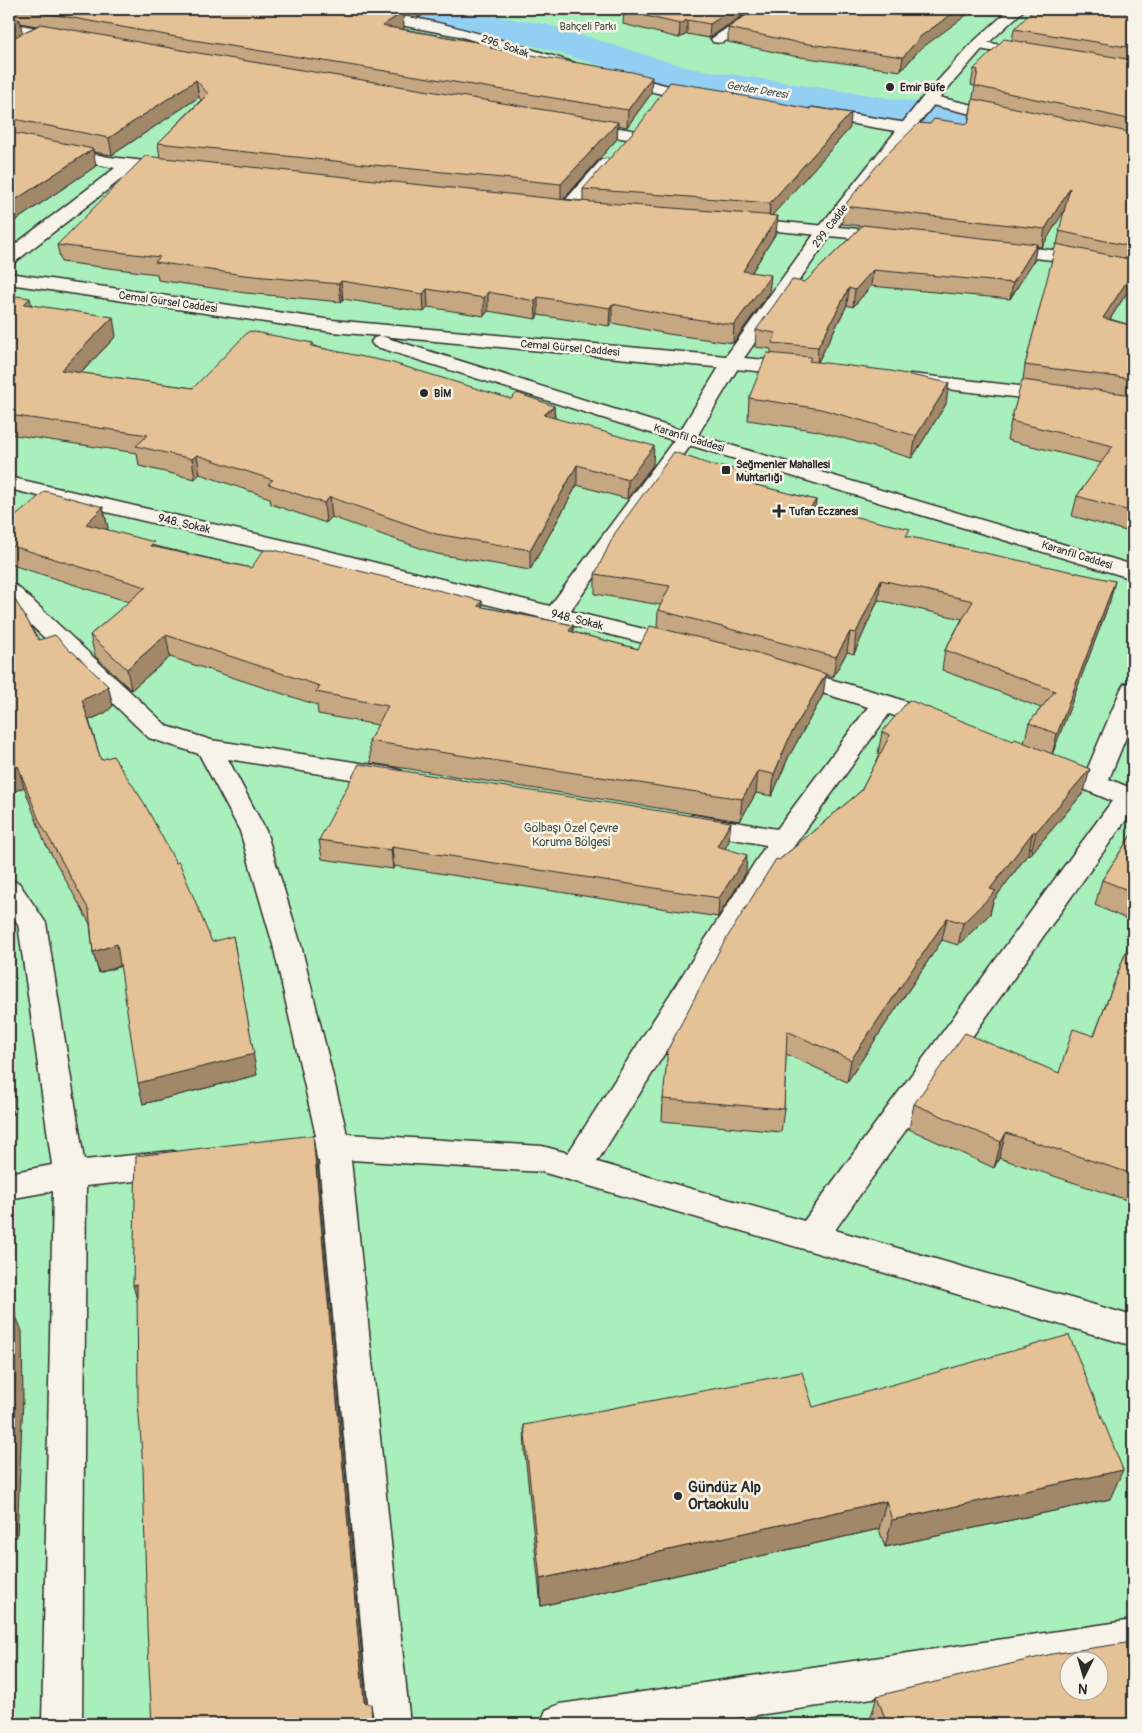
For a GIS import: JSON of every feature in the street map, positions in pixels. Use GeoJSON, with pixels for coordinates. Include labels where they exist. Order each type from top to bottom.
{"type":"FeatureCollection","features":[{"type":"Feature","properties":{"kind":"street","name":"296. Sokak"},"geometry":{"type":"LineString","coordinates":[[309,9],[373,16],[462,32],[586,70]]}},
{"type":"Feature","properties":{"kind":"street"},"geometry":{"type":"LineString","coordinates":[[718,39],[758,13],[789,13],[795,9]]}},
{"type":"Feature","properties":{"kind":"street","name":"299. Cadde"},"geometry":{"type":"LineString","coordinates":[[556,614],[686,438],[731,363],[826,230],[925,105],[978,45],[1018,9]]}},
{"type":"Feature","properties":{"kind":"street"},"geometry":{"type":"LineString","coordinates":[[9,27],[80,40]]}},
{"type":"Feature","properties":{"kind":"street"},"geometry":{"type":"LineString","coordinates":[[26,42],[42,33]]}},
{"type":"Feature","properties":{"kind":"street"},"geometry":{"type":"LineString","coordinates":[[978,45],[1046,56]]}},
{"type":"Feature","properties":{"kind":"street"},"geometry":{"type":"LineString","coordinates":[[602,74],[665,90],[713,97]]}},
{"type":"Feature","properties":{"kind":"street"},"geometry":{"type":"LineString","coordinates":[[654,105],[665,90]]}},
{"type":"Feature","properties":{"kind":"street"},"geometry":{"type":"LineString","coordinates":[[925,105],[1026,121]]}},
{"type":"Feature","properties":{"kind":"street"},"geometry":{"type":"LineString","coordinates":[[800,111],[908,127]]}},
{"type":"Feature","properties":{"kind":"street"},"geometry":{"type":"LineString","coordinates":[[566,210],[643,120]]}},
{"type":"Feature","properties":{"kind":"street"},"geometry":{"type":"LineString","coordinates":[[564,124],[632,135]]}},
{"type":"Feature","properties":{"kind":"street"},"geometry":{"type":"LineString","coordinates":[[9,141],[109,162],[188,171]]}},
{"type":"Feature","properties":{"kind":"street"},"geometry":{"type":"LineString","coordinates":[[9,258],[129,165]]}},
{"type":"Feature","properties":{"kind":"street"},"geometry":{"type":"LineString","coordinates":[[546,208],[586,211]]}},
{"type":"Feature","properties":{"kind":"street"},"geometry":{"type":"LineString","coordinates":[[720,222],[904,238]]}},
{"type":"Feature","properties":{"kind":"street"},"geometry":{"type":"LineString","coordinates":[[982,247],[1061,256],[1133,272]]}},
{"type":"Feature","properties":{"kind":"street","name":"Cemal Gürsel Caddesi"},"geometry":{"type":"LineString","coordinates":[[9,279],[332,326],[818,371]]}},
{"type":"Feature","properties":{"kind":"street","name":"Karanfil Caddesi"},"geometry":{"type":"LineString","coordinates":[[332,326],[686,438],[1133,572]]}},
{"type":"Feature","properties":{"kind":"street"},"geometry":{"type":"LineString","coordinates":[[896,379],[1013,390],[1078,399]]}},
{"type":"Feature","properties":{"kind":"street","name":"948. Sokak"},"geometry":{"type":"LineString","coordinates":[[9,483],[300,551],[697,650]]}},
{"type":"Feature","properties":{"kind":"street"},"geometry":{"type":"LineString","coordinates":[[9,591],[158,732],[209,748],[414,780]]}},
{"type":"Feature","properties":{"kind":"street"},"geometry":{"type":"LineString","coordinates":[[772,670],[884,703],[955,729]]}},
{"type":"Feature","properties":{"kind":"street"},"geometry":{"type":"LineString","coordinates":[[1095,783],[1133,689]]}},
{"type":"Feature","properties":{"kind":"street"},"geometry":{"type":"LineString","coordinates":[[575,1169],[784,839],[884,703]]}},
{"type":"Feature","properties":{"kind":"street"},"geometry":{"type":"LineString","coordinates":[[209,748],[253,831],[287,945],[334,1146],[390,1724]]}},
{"type":"Feature","properties":{"kind":"street"},"geometry":{"type":"LineString","coordinates":[[811,1237],[1131,798],[1034,759]]}},
{"type":"Feature","properties":{"kind":"street"},"geometry":{"type":"LineString","coordinates":[[667,820],[784,839]]}},
{"type":"Feature","properties":{"kind":"street"},"geometry":{"type":"LineString","coordinates":[[9,890],[32,924],[70,1175],[62,1724]]}},
{"type":"Feature","properties":{"kind":"street"},"geometry":{"type":"LineString","coordinates":[[285,1152],[334,1146],[542,1159],[1133,1331]]}},
{"type":"Feature","properties":{"kind":"street"},"geometry":{"type":"LineString","coordinates":[[9,1186],[70,1175],[197,1161]]}},
{"type":"Feature","properties":{"kind":"street"},"geometry":{"type":"LineString","coordinates":[[560,1724],[1133,1640]]}},
{"type":"Feature","properties":{"kind":"green space","name":"Gölbaşı Özel Çevre Koruma Bölgesi"},"geometry":{"type":"Polygon","coordinates":[[[9,9],[1133,9],[1133,1724],[9,1724],[9,9]]]}},
{"type":"Feature","properties":{"kind":"building"},"geometry":{"type":"Polygon","coordinates":[[[24,9],[381,9],[403,12],[382,26],[494,45],[490,48],[652,77],[628,110],[193,40],[24,9]]]}},
{"type":"Feature","properties":{"kind":"building"},"geometry":{"type":"Polygon","coordinates":[[[402,9],[421,9],[417,11],[402,9]]]}},
{"type":"Feature","properties":{"kind":"building"},"geometry":{"type":"Polygon","coordinates":[[[628,9],[733,9],[710,24],[687,20],[680,24],[624,11],[628,9]]]}},
{"type":"Feature","properties":{"kind":"building"},"geometry":{"type":"Polygon","coordinates":[[[755,9],[959,9],[921,36],[903,57],[795,42],[728,28],[755,9]]]}},
{"type":"Feature","properties":{"kind":"building"},"geometry":{"type":"Polygon","coordinates":[[[1035,9],[1133,9],[1133,48],[1014,29],[1035,9]]]}},
{"type":"Feature","properties":{"kind":"building"},"geometry":{"type":"Polygon","coordinates":[[[9,17],[20,20],[9,26],[9,17]]]}},
{"type":"Feature","properties":{"kind":"building"},"geometry":{"type":"Polygon","coordinates":[[[41,24],[192,52],[618,122],[561,184],[158,143],[208,94],[196,80],[109,138],[9,118],[9,40],[41,24]]]}},
{"type":"Feature","properties":{"kind":"building"},"geometry":{"type":"Polygon","coordinates":[[[1004,39],[1133,60],[1133,120],[975,86],[978,70],[974,69],[1004,39]]]}},
{"type":"Feature","properties":{"kind":"building"},"geometry":{"type":"Polygon","coordinates":[[[670,82],[734,92],[733,94],[810,109],[811,107],[851,113],[770,203],[583,189],[640,124],[670,82]]]}},
{"type":"Feature","properties":{"kind":"building"},"geometry":{"type":"Polygon","coordinates":[[[973,99],[1133,133],[1133,247],[1059,231],[1070,188],[1045,229],[844,206],[884,157],[919,123],[930,124],[934,119],[968,124],[973,99]]]}},
{"type":"Feature","properties":{"kind":"building"},"geometry":{"type":"Polygon","coordinates":[[[9,132],[93,149],[9,204],[9,132]]]}},
{"type":"Feature","properties":{"kind":"building"},"geometry":{"type":"Polygon","coordinates":[[[145,156],[566,200],[778,216],[743,271],[771,275],[734,325],[612,304],[610,308],[538,297],[535,301],[488,292],[484,298],[427,289],[423,294],[341,281],[339,284],[244,275],[155,262],[160,257],[57,245],[145,156]]]}},
{"type":"Feature","properties":{"kind":"building"},"geometry":{"type":"Polygon","coordinates":[[[863,225],[1037,244],[1013,283],[873,270],[855,290],[849,288],[818,347],[772,343],[776,333],[756,330],[792,280],[805,282],[863,225]]]}},
{"type":"Feature","properties":{"kind":"building"},"geometry":{"type":"Polygon","coordinates":[[[1056,244],[1133,260],[1133,272],[1103,318],[1133,326],[1133,379],[1025,365],[1056,244]]]}},
{"type":"Feature","properties":{"kind":"building"},"geometry":{"type":"Polygon","coordinates":[[[9,295],[30,298],[24,304],[113,317],[61,370],[193,388],[249,331],[313,343],[311,346],[393,363],[511,399],[517,393],[554,406],[544,415],[654,446],[628,480],[577,465],[530,550],[436,534],[330,497],[324,503],[268,484],[273,480],[197,455],[192,459],[136,446],[148,435],[9,415],[9,295]]]}},
{"type":"Feature","properties":{"kind":"building"},"geometry":{"type":"Polygon","coordinates":[[[767,353],[811,357],[809,361],[891,371],[949,383],[916,436],[821,409],[749,398],[767,353]]]}},
{"type":"Feature","properties":{"kind":"building"},"geometry":{"type":"Polygon","coordinates":[[[1022,380],[1133,395],[1133,512],[1077,496],[1113,446],[1011,421],[1022,380]]]}},
{"type":"Feature","properties":{"kind":"building"},"geometry":{"type":"Polygon","coordinates":[[[674,452],[717,467],[718,465],[758,476],[752,484],[816,500],[811,507],[910,529],[906,536],[1115,581],[1057,734],[1029,723],[1055,691],[945,650],[973,601],[881,580],[856,633],[850,632],[836,657],[658,610],[670,586],[595,574],[615,533],[674,452]]]}},
{"type":"Feature","properties":{"kind":"building"},"geometry":{"type":"Polygon","coordinates":[[[45,491],[103,507],[86,524],[154,542],[150,546],[251,568],[264,550],[274,550],[482,601],[478,606],[573,625],[569,631],[638,649],[650,626],[738,647],[826,674],[790,736],[774,774],[758,771],[742,799],[369,741],[388,706],[316,692],[320,686],[166,635],[127,669],[90,635],[146,587],[9,545],[9,522],[45,491]]]}},
{"type":"Feature","properties":{"kind":"building"},"geometry":{"type":"Polygon","coordinates":[[[9,591],[39,640],[55,635],[108,686],[82,700],[101,760],[113,756],[143,801],[176,863],[179,862],[212,942],[233,936],[254,1054],[138,1083],[117,944],[93,952],[89,910],[39,820],[18,766],[9,771],[9,591]]]}},
{"type":"Feature","properties":{"kind":"building"},"geometry":{"type":"Polygon","coordinates":[[[909,700],[1090,769],[1036,832],[1033,832],[990,889],[996,891],[963,923],[947,918],[851,1060],[787,1031],[784,1109],[663,1099],[668,1049],[720,949],[776,859],[779,860],[861,791],[890,735],[882,732],[909,700]]]}},
{"type":"Feature","properties":{"kind":"building"},"geometry":{"type":"Polygon","coordinates":[[[359,764],[731,822],[717,846],[747,855],[719,898],[392,847],[391,850],[319,840],[359,764]]]}},
{"type":"Feature","properties":{"kind":"building"},"geometry":{"type":"Polygon","coordinates":[[[1133,832],[1133,892],[1102,880],[1133,832]]]}},
{"type":"Feature","properties":{"kind":"building"},"geometry":{"type":"Polygon","coordinates":[[[1133,933],[1133,1174],[1006,1133],[1001,1142],[914,1104],[965,1033],[1059,1073],[1073,1029],[1094,1036],[1133,933]]]}},
{"type":"Feature","properties":{"kind":"building"},"geometry":{"type":"Polygon","coordinates":[[[313,1135],[364,1702],[371,1704],[372,1724],[152,1724],[147,1629],[143,1467],[138,1403],[137,1284],[133,1285],[136,1156],[313,1135]]]}},
{"type":"Feature","properties":{"kind":"building"},"geometry":{"type":"Polygon","coordinates":[[[14,1311],[15,1378],[9,1501],[9,1312],[14,1311]]]}},
{"type":"Feature","properties":{"kind":"building"},"geometry":{"type":"Polygon","coordinates":[[[1069,1335],[1123,1470],[892,1520],[886,1501],[540,1579],[524,1425],[802,1372],[813,1407],[1069,1335]]]}},
{"type":"Feature","properties":{"kind":"building"},"geometry":{"type":"Polygon","coordinates":[[[1133,1642],[1133,1724],[887,1724],[877,1696],[1060,1653],[1060,1700],[1110,1700],[1110,1650],[1079,1650],[1133,1642]]]}},
{"type":"Feature","properties":{"kind":"waterway","name":"Gerder Deresi"},"geometry":{"type":"LineString","coordinates":[[383,9],[545,36],[684,79],[955,121],[1133,159]]}},
{"type":"Feature","properties":{"kind":"place","name":"Emir Büfe"},"geometry":{"type":"Point","coordinates":[890,87]}},
{"type":"Feature","properties":{"kind":"place","name":"BİM"},"geometry":{"type":"Point","coordinates":[424,393]}},
{"type":"Feature","properties":{"kind":"place","name":"Seğmenler Mahallesi Muhtarlığı"},"geometry":{"type":"Point","coordinates":[726,470]}},
{"type":"Feature","properties":{"kind":"place","name":"Tufan Eczanesi"},"geometry":{"type":"Point","coordinates":[779,511]}},
{"type":"Feature","properties":{"kind":"place","name":"Gündüz Alp Ortaokulu"},"geometry":{"type":"Point","coordinates":[678,1496]}},
{"type":"Feature","properties":{"kind":"park label","name":"Bahçeli Parkı"},"geometry":{"type":"Point","coordinates":[588,26]}}]}
